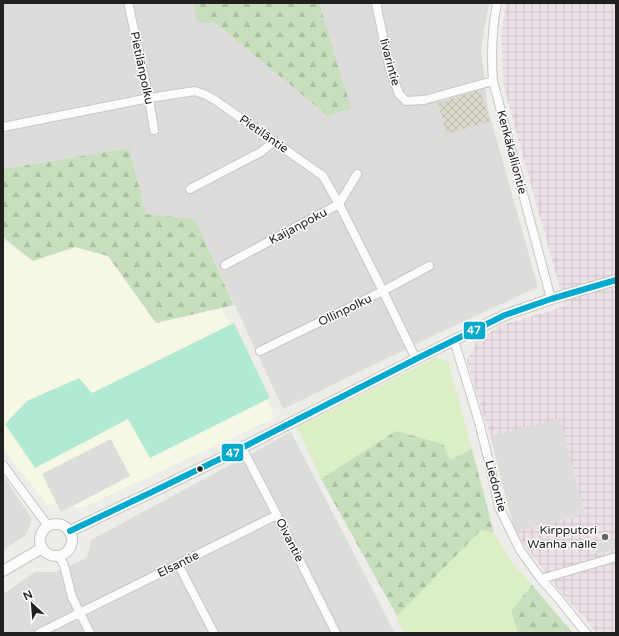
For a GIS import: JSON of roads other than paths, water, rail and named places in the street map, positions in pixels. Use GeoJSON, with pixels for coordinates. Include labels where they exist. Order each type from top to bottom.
{"type":"FeatureCollection","features":[{"type":"Feature","properties":{"kind":"street","name":"Iivarintie"},"geometry":{"type":"LineString","coordinates":[[376,3],[390,70],[399,94],[406,101],[424,100],[493,81]]}},
{"type":"Feature","properties":{"kind":"street","name":"Kenkäkalliontie"},"geometry":{"type":"LineString","coordinates":[[497,3],[492,56],[493,81],[551,299]]}},
{"type":"Feature","properties":{"kind":"street","name":"Pietilänpolku"},"geometry":{"type":"LineString","coordinates":[[129,6],[149,98],[154,130]]}},
{"type":"Feature","properties":{"kind":"street","name":"Pietiläntie"},"geometry":{"type":"LineString","coordinates":[[3,126],[149,98],[195,91],[206,94],[323,176],[339,204],[416,359]]}},
{"type":"Feature","properties":{"kind":"street"},"geometry":{"type":"LineString","coordinates":[[190,189],[261,152],[274,141]]}},
{"type":"Feature","properties":{"kind":"street","name":"Kaijanpoku"},"geometry":{"type":"LineString","coordinates":[[225,265],[339,204],[357,174]]}},
{"type":"Feature","properties":{"kind":"street","name":"Ollinpolku"},"geometry":{"type":"LineString","coordinates":[[260,351],[383,292],[429,266]]}},
{"type":"Feature","properties":{"kind":"street"},"geometry":{"type":"LineString","coordinates":[[70,531],[242,448],[505,315],[551,299],[616,280]]}},
{"type":"Feature","properties":{"kind":"street","name":"Liedontie"},"geometry":{"type":"LineString","coordinates":[[454,340],[479,422],[499,507],[520,550],[541,579],[586,633]]}},
{"type":"Feature","properties":{"kind":"street","name":"Oivantie"},"geometry":{"type":"LineString","coordinates":[[242,448],[336,633]]}},
{"type":"Feature","properties":{"kind":"street"},"geometry":{"type":"LineString","coordinates":[[3,465],[48,526]]}},
{"type":"Feature","properties":{"kind":"street","name":"Elsantie"},"geometry":{"type":"LineString","coordinates":[[39,633],[277,515]]}},
{"type":"Feature","properties":{"kind":"street"},"geometry":{"type":"LineString","coordinates":[[60,524],[70,531],[72,536],[71,546],[64,554],[59,556],[49,555],[42,548],[40,538],[44,529],[48,526],[60,524]]}},
{"type":"Feature","properties":{"kind":"street"},"geometry":{"type":"LineString","coordinates":[[3,571],[42,548]]}},
{"type":"Feature","properties":{"kind":"street"},"geometry":{"type":"LineString","coordinates":[[59,556],[64,564],[72,597],[90,633]]}},
{"type":"Feature","properties":{"kind":"street"},"geometry":{"type":"LineString","coordinates":[[541,579],[616,557]]}},
{"type":"Feature","properties":{"kind":"street"},"geometry":{"type":"LineString","coordinates":[[178,564],[214,633]]}},
{"type":"Feature","properties":{"kind":"place","name":"Kirpputori Wanha nalle"},"geometry":{"type":"Point","coordinates":[605,537]}}]}
